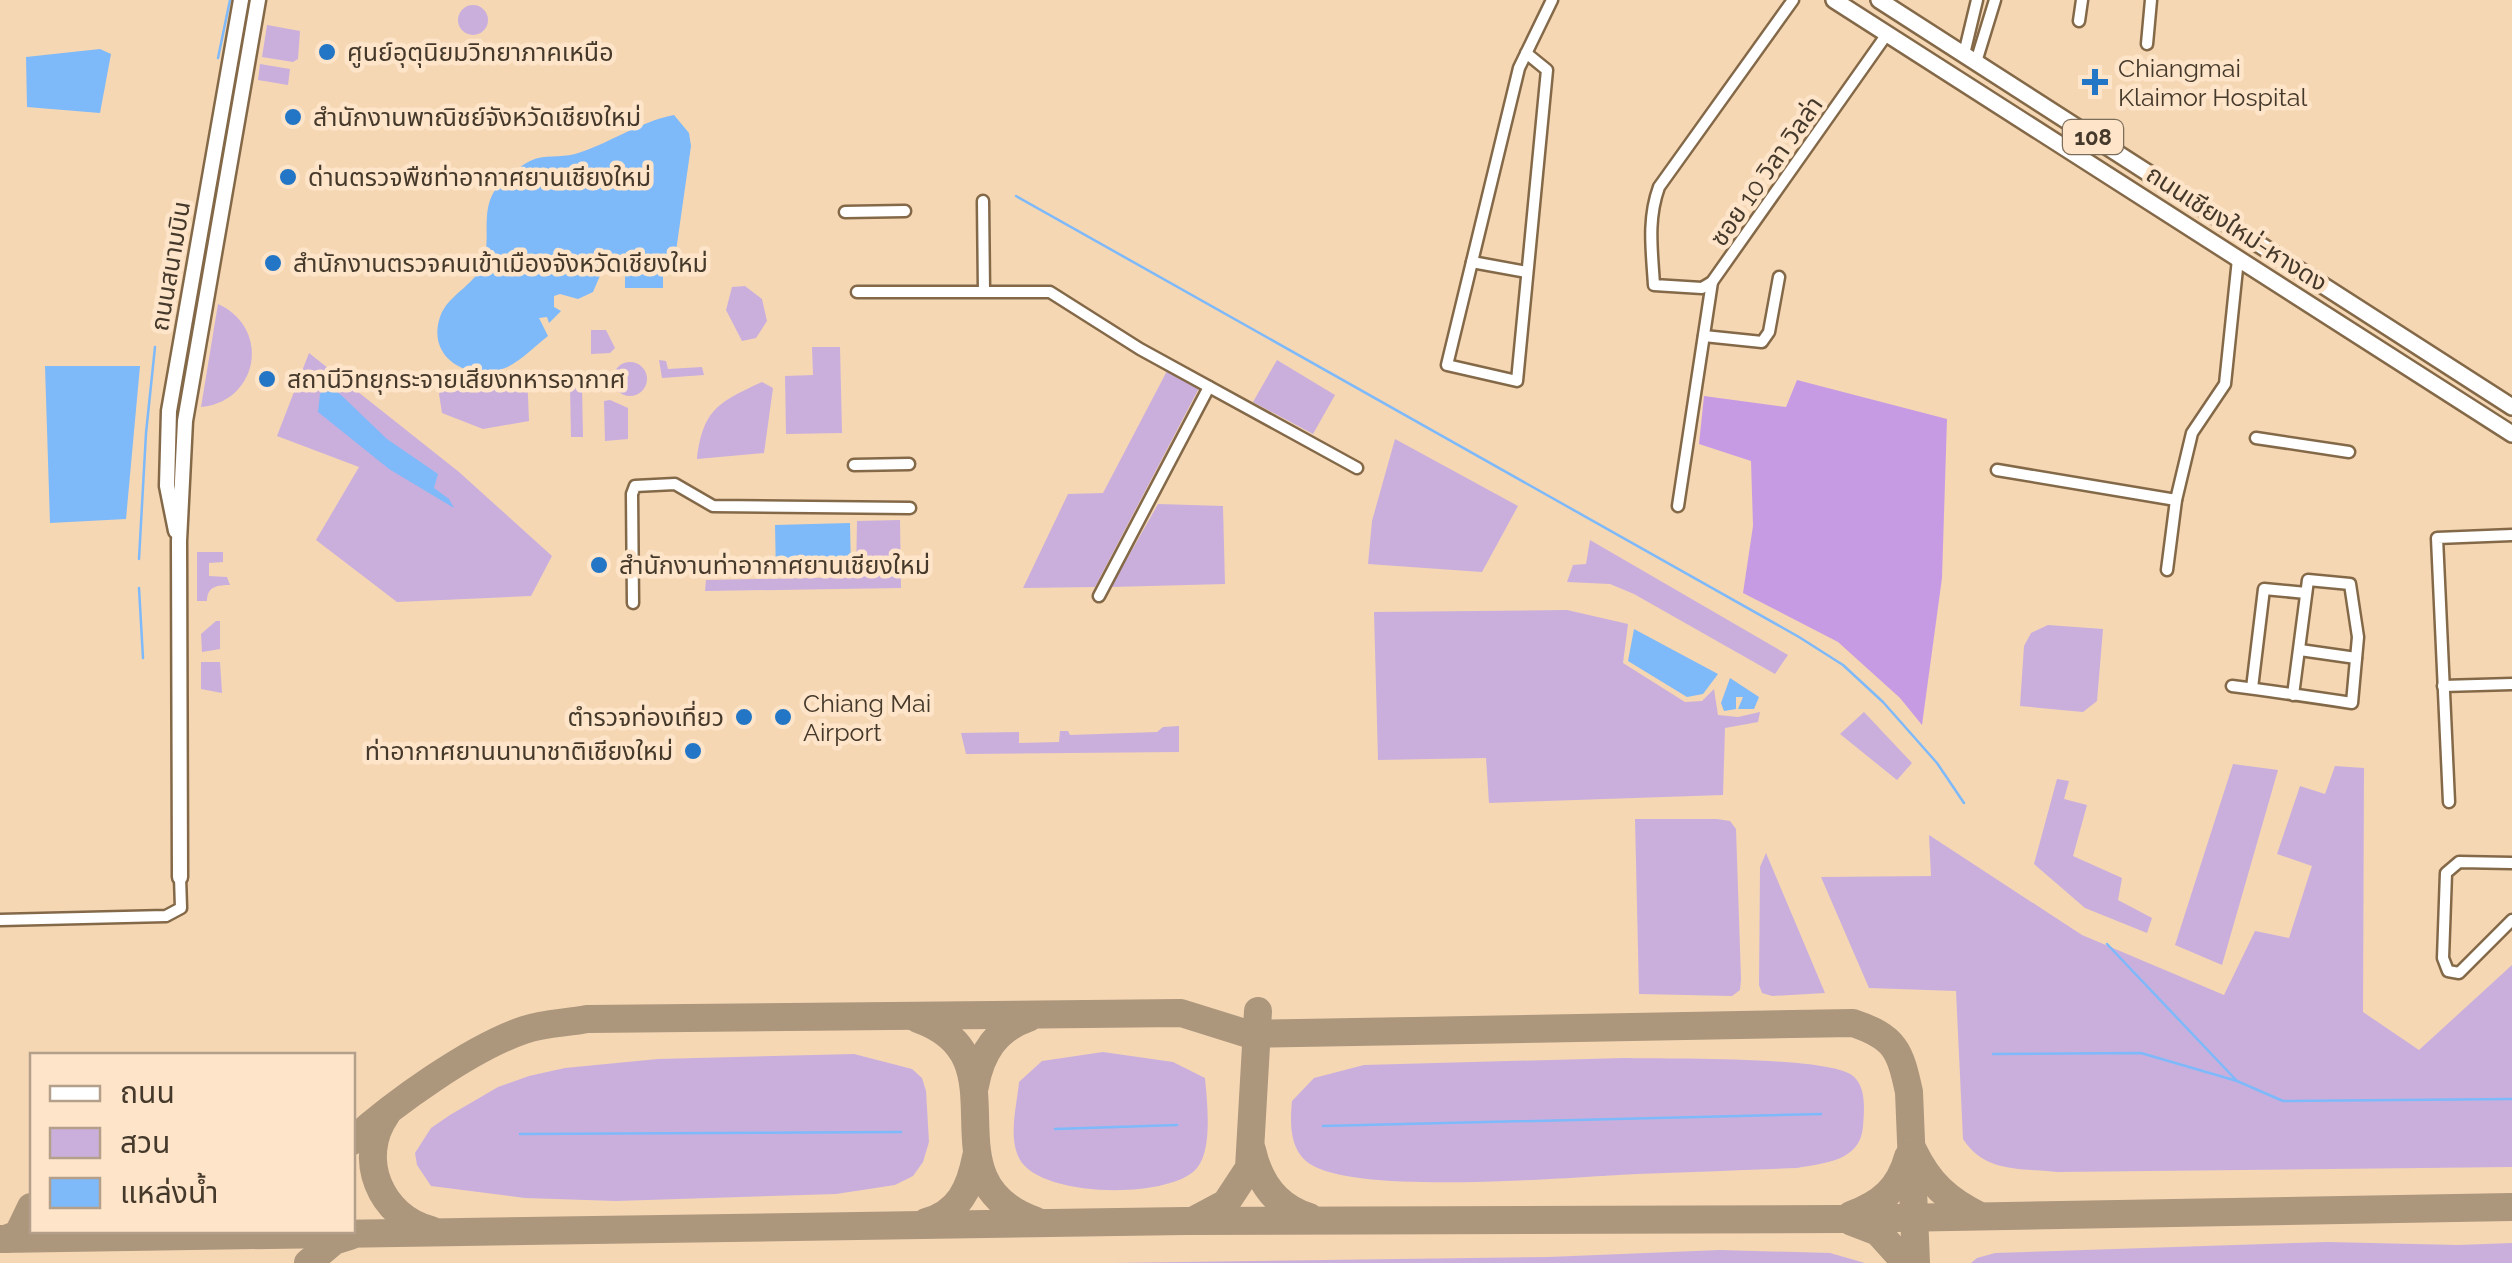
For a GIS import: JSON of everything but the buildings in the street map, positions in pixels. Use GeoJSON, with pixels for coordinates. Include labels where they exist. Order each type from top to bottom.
{"type":"FeatureCollection","features":[{"type":"Feature","properties":{"kind":"main road","name":"ถนนสนามบิน"},"geometry":{"type":"LineString","coordinates":[[179,542],[167,486],[168,411],[242,0]]}},
{"type":"Feature","properties":{"kind":"main road","name":"ถนนสนามบิน"},"geometry":{"type":"LineString","coordinates":[[180,877],[179,542],[188,396],[258,0]]}},
{"type":"Feature","properties":{"kind":"main road","name":"ถนนเชียงใหม่-หางดง"},"geometry":{"type":"LineString","coordinates":[[1834,0],[2512,434]]}},
{"type":"Feature","properties":{"kind":"main road","name":"ถนนเชียงใหม่-หางดง"},"geometry":{"type":"LineString","coordinates":[[1885,4],[2512,407]]}},
{"type":"Feature","properties":{"kind":"main road"},"geometry":{"type":"LineString","coordinates":[[1882,30],[1885,4]]}},
{"type":"Feature","properties":{"kind":"main road"},"geometry":{"type":"LineString","coordinates":[[2279,285],[2290,264]]}},
{"type":"Feature","properties":{"kind":"street"},"geometry":{"type":"LineString","coordinates":[[1526,53],[1547,70],[1517,381],[1448,365],[1515,84],[1526,53],[1552,0]]}},
{"type":"Feature","properties":{"kind":"street","name":"ซอย 10 วิลา วิลล่า"},"geometry":{"type":"LineString","coordinates":[[1794,0],[1659,187],[1651,208],[1654,285],[1702,288],[1712,282],[1882,30]]}},
{"type":"Feature","properties":{"kind":"street"},"geometry":{"type":"LineString","coordinates":[[1970,58],[1977,0]]}},
{"type":"Feature","properties":{"kind":"street"},"geometry":{"type":"LineString","coordinates":[[1970,58],[1995,0]]}},
{"type":"Feature","properties":{"kind":"street"},"geometry":{"type":"LineString","coordinates":[[2079,21],[2082,0]]}},
{"type":"Feature","properties":{"kind":"street"},"geometry":{"type":"LineString","coordinates":[[2147,44],[2151,0]]}},
{"type":"Feature","properties":{"kind":"street"},"geometry":{"type":"LineString","coordinates":[[983,201],[984,291]]}},
{"type":"Feature","properties":{"kind":"street"},"geometry":{"type":"LineString","coordinates":[[846,212],[905,210]]}},
{"type":"Feature","properties":{"kind":"street"},"geometry":{"type":"LineString","coordinates":[[2167,570],[2176,500],[2192,433],[2225,384],[2238,259]]}},
{"type":"Feature","properties":{"kind":"street"},"geometry":{"type":"LineString","coordinates":[[1472,262],[1527,272]]}},
{"type":"Feature","properties":{"kind":"street"},"geometry":{"type":"LineString","coordinates":[[1704,336],[1762,342],[1770,332],[1778,278]]}},
{"type":"Feature","properties":{"kind":"street"},"geometry":{"type":"LineString","coordinates":[[1678,506],[1712,282]]}},
{"type":"Feature","properties":{"kind":"street"},"geometry":{"type":"LineString","coordinates":[[857,292],[1050,292],[1140,349],[1356,468]]}},
{"type":"Feature","properties":{"kind":"street"},"geometry":{"type":"LineString","coordinates":[[1099,596],[1209,387]]}},
{"type":"Feature","properties":{"kind":"street"},"geometry":{"type":"LineString","coordinates":[[2256,438],[2349,452]]}},
{"type":"Feature","properties":{"kind":"street"},"geometry":{"type":"LineString","coordinates":[[854,465],[909,464]]}},
{"type":"Feature","properties":{"kind":"street"},"geometry":{"type":"LineString","coordinates":[[1997,470],[2176,500]]}},
{"type":"Feature","properties":{"kind":"street"},"geometry":{"type":"LineString","coordinates":[[633,604],[635,486],[675,484],[713,506],[910,508]]}},
{"type":"Feature","properties":{"kind":"street"},"geometry":{"type":"LineString","coordinates":[[2449,802],[2437,538],[2512,535]]}},
{"type":"Feature","properties":{"kind":"street"},"geometry":{"type":"LineString","coordinates":[[2232,686],[2252,688],[2294,695],[2352,703],[2358,637],[2350,584],[2308,580],[2294,695]]}},
{"type":"Feature","properties":{"kind":"street"},"geometry":{"type":"LineString","coordinates":[[2252,688],[2264,589],[2306,593]]}},
{"type":"Feature","properties":{"kind":"street"},"geometry":{"type":"LineString","coordinates":[[2300,650],[2356,658]]}},
{"type":"Feature","properties":{"kind":"street"},"geometry":{"type":"LineString","coordinates":[[2444,686],[2512,684]]}},
{"type":"Feature","properties":{"kind":"street"},"geometry":{"type":"LineString","coordinates":[[2512,863],[2459,862],[2446,873],[2444,966],[2453,974],[2459,973],[2512,920]]}},
{"type":"Feature","properties":{"kind":"street"},"geometry":{"type":"LineString","coordinates":[[0,920],[166,916],[181,908],[180,877]]}},
{"type":"Feature","properties":{"kind":"green space"},"geometry":{"type":"Polygon","coordinates":[[[473,5],[484,9],[488,20],[484,31],[473,35],[462,31],[458,20],[462,9],[473,5]]]}},
{"type":"Feature","properties":{"kind":"green space"},"geometry":{"type":"Polygon","coordinates":[[[267,25],[300,31],[298,59],[293,62],[262,57],[267,25]]]}},
{"type":"Feature","properties":{"kind":"green space"},"geometry":{"type":"Polygon","coordinates":[[[241,41],[244,44],[209,232],[205,231],[241,41]]]}},
{"type":"Feature","properties":{"kind":"green space"},"geometry":{"type":"Polygon","coordinates":[[[260,64],[290,69],[288,85],[258,80],[260,64]]]}},
{"type":"Feature","properties":{"kind":"green space"},"geometry":{"type":"Polygon","coordinates":[[[203,237],[209,238],[173,455],[174,428],[203,237]]]}},
{"type":"Feature","properties":{"kind":"green space"},"geometry":{"type":"Polygon","coordinates":[[[745,286],[762,299],[767,321],[756,338],[742,341],[726,310],[732,287],[745,286]]]}},
{"type":"Feature","properties":{"kind":"green space"},"geometry":{"type":"Polygon","coordinates":[[[218,304],[235,315],[246,329],[251,362],[236,392],[221,402],[201,407],[218,304]]]}},
{"type":"Feature","properties":{"kind":"green space"},"geometry":{"type":"Polygon","coordinates":[[[591,330],[606,330],[615,348],[610,353],[591,354],[591,330]]]}},
{"type":"Feature","properties":{"kind":"green space"},"geometry":{"type":"Polygon","coordinates":[[[812,347],[840,347],[842,433],[786,434],[785,376],[813,375],[812,347]]]}},
{"type":"Feature","properties":{"kind":"green space"},"geometry":{"type":"Polygon","coordinates":[[[309,353],[459,472],[552,556],[531,596],[397,602],[316,540],[359,467],[277,436],[309,353]]]}},
{"type":"Feature","properties":{"kind":"green space"},"geometry":{"type":"Polygon","coordinates":[[[659,360],[666,361],[668,369],[702,367],[704,375],[662,378],[659,360]]]}},
{"type":"Feature","properties":{"kind":"green space"},"geometry":{"type":"Polygon","coordinates":[[[1277,360],[1335,395],[1313,434],[1253,402],[1277,360]]]}},
{"type":"Feature","properties":{"kind":"green space"},"geometry":{"type":"Polygon","coordinates":[[[630,362],[642,367],[647,379],[642,391],[630,396],[618,391],[613,379],[618,367],[630,362]]]}},
{"type":"Feature","properties":{"kind":"green space"},"geometry":{"type":"Polygon","coordinates":[[[1167,371],[1199,388],[1095,587],[1023,588],[1068,494],[1103,493],[1167,371]]]}},
{"type":"Feature","properties":{"kind":"green space"},"geometry":{"type":"Polygon","coordinates":[[[527,373],[529,421],[483,429],[442,413],[439,394],[446,375],[487,385],[527,373]]]}},
{"type":"Feature","properties":{"kind":"green space"},"geometry":{"type":"Polygon","coordinates":[[[762,382],[773,388],[764,453],[697,459],[704,429],[716,409],[762,382]]]}},
{"type":"Feature","properties":{"kind":"green space"},"geometry":{"type":"Polygon","coordinates":[[[582,385],[583,437],[571,437],[570,386],[582,385]]]}},
{"type":"Feature","properties":{"kind":"green space"},"geometry":{"type":"Polygon","coordinates":[[[604,401],[628,408],[628,439],[605,441],[604,401]]]}},
{"type":"Feature","properties":{"kind":"green space"},"geometry":{"type":"Polygon","coordinates":[[[1395,439],[1518,506],[1482,572],[1368,564],[1372,521],[1395,439]]]}},
{"type":"Feature","properties":{"kind":"green space"},"geometry":{"type":"Polygon","coordinates":[[[1158,504],[1223,506],[1225,584],[1111,587],[1158,504]]]}},
{"type":"Feature","properties":{"kind":"green space"},"geometry":{"type":"Polygon","coordinates":[[[900,520],[901,588],[705,591],[706,580],[856,577],[857,521],[900,520]]]}},
{"type":"Feature","properties":{"kind":"green space"},"geometry":{"type":"Polygon","coordinates":[[[1590,540],[1788,655],[1775,674],[1634,594],[1610,584],[1567,582],[1573,565],[1586,564],[1590,540]]]}},
{"type":"Feature","properties":{"kind":"green space"},"geometry":{"type":"Polygon","coordinates":[[[197,552],[223,552],[223,562],[209,563],[209,576],[227,577],[230,585],[211,589],[207,601],[197,601],[197,552]]]}},
{"type":"Feature","properties":{"kind":"green space"},"geometry":{"type":"Polygon","coordinates":[[[1567,610],[1628,624],[1623,663],[1685,702],[1702,701],[1714,689],[1718,715],[1738,717],[1760,712],[1758,722],[1725,728],[1723,795],[1489,803],[1486,758],[1378,760],[1374,612],[1567,610]]]}},
{"type":"Feature","properties":{"kind":"green space"},"geometry":{"type":"Polygon","coordinates":[[[220,621],[220,649],[202,652],[201,634],[220,621]]]}},
{"type":"Feature","properties":{"kind":"green space"},"geometry":{"type":"Polygon","coordinates":[[[2048,625],[2103,629],[2097,701],[2083,712],[2020,706],[2024,646],[2031,633],[2048,625]]]}},
{"type":"Feature","properties":{"kind":"green space"},"geometry":{"type":"Polygon","coordinates":[[[201,662],[220,662],[222,693],[201,689],[201,662]]]}},
{"type":"Feature","properties":{"kind":"green space"},"geometry":{"type":"Polygon","coordinates":[[[1864,712],[1912,763],[1897,780],[1840,734],[1864,712]]]}},
{"type":"Feature","properties":{"kind":"green space"},"geometry":{"type":"Polygon","coordinates":[[[1179,726],[1179,752],[966,754],[961,733],[1019,732],[1019,743],[1059,742],[1060,731],[1070,735],[1157,732],[1163,727],[1179,726]]]}},
{"type":"Feature","properties":{"kind":"green space"},"geometry":{"type":"Polygon","coordinates":[[[2233,764],[2278,770],[2222,965],[2175,945],[2233,764]]]}},
{"type":"Feature","properties":{"kind":"green space"},"geometry":{"type":"Polygon","coordinates":[[[2335,766],[2364,768],[2363,1012],[2419,1050],[2512,965],[2512,1167],[2057,1172],[2004,1167],[1972,1150],[1963,1139],[1956,991],[1869,988],[1821,877],[1931,876],[1929,835],[2082,935],[2224,995],[2255,931],[2289,938],[2312,866],[2277,854],[2300,786],[2325,794],[2335,766]]]}},
{"type":"Feature","properties":{"kind":"green space"},"geometry":{"type":"Polygon","coordinates":[[[2057,779],[2069,781],[2064,799],[2087,805],[2073,856],[2122,878],[2118,900],[2152,918],[2147,933],[2085,908],[2034,864],[2057,779]]]}},
{"type":"Feature","properties":{"kind":"green space"},"geometry":{"type":"Polygon","coordinates":[[[1635,819],[1717,819],[1730,821],[1736,829],[1741,979],[1740,990],[1732,996],[1639,994],[1635,819]]]}},
{"type":"Feature","properties":{"kind":"green space"},"geometry":{"type":"Polygon","coordinates":[[[1766,853],[1825,993],[1762,993],[1760,867],[1766,853]]]}},
{"type":"Feature","properties":{"kind":"green space"},"geometry":{"type":"Polygon","coordinates":[[[1103,1052],[1173,1062],[1205,1078],[1207,1137],[1197,1168],[1160,1186],[1105,1190],[1051,1181],[1031,1171],[1019,1158],[1014,1131],[1019,1082],[1042,1061],[1103,1052]]]}},
{"type":"Feature","properties":{"kind":"green space"},"geometry":{"type":"Polygon","coordinates":[[[854,1054],[912,1069],[922,1078],[929,1142],[923,1162],[913,1176],[895,1185],[836,1194],[616,1201],[525,1198],[431,1186],[417,1165],[415,1153],[431,1128],[498,1087],[529,1076],[565,1068],[658,1059],[854,1054]]]}},
{"type":"Feature","properties":{"kind":"green space"},"geometry":{"type":"Polygon","coordinates":[[[1623,1058],[1781,1062],[1838,1070],[1853,1076],[1863,1093],[1860,1138],[1848,1154],[1797,1168],[1418,1182],[1335,1174],[1303,1158],[1292,1135],[1292,1101],[1314,1078],[1364,1065],[1623,1058]]]}},
{"type":"Feature","properties":{"kind":"green space"},"geometry":{"type":"Polygon","coordinates":[[[2327,1242],[2512,1243],[2512,1263],[1971,1263],[1995,1253],[2327,1242]]]}},
{"type":"Feature","properties":{"kind":"green space"},"geometry":{"type":"Polygon","coordinates":[[[1720,1250],[1830,1253],[1865,1263],[1110,1263],[1548,1257],[1720,1250]]]}},
{"type":"Feature","properties":{"kind":"shaded area"},"geometry":{"type":"Polygon","coordinates":[[[1797,380],[1947,419],[1942,578],[1922,725],[1900,698],[1838,642],[1743,593],[1753,526],[1751,461],[1699,444],[1704,396],[1786,407],[1797,380]]]}},
{"type":"Feature","properties":{"kind":"water"},"geometry":{"type":"Polygon","coordinates":[[[100,49],[111,54],[100,113],[27,107],[26,57],[100,49]]]}},
{"type":"Feature","properties":{"kind":"water"},"geometry":{"type":"Polygon","coordinates":[[[674,115],[689,133],[691,146],[675,258],[605,264],[593,292],[578,299],[554,296],[554,307],[561,311],[549,323],[547,317],[539,318],[548,336],[505,368],[478,372],[454,364],[439,345],[440,317],[482,266],[488,209],[500,184],[535,159],[575,154],[674,115]]]}},
{"type":"Feature","properties":{"kind":"water"},"geometry":{"type":"Polygon","coordinates":[[[663,268],[663,288],[625,288],[625,269],[663,268]]]}},
{"type":"Feature","properties":{"kind":"water"},"geometry":{"type":"Polygon","coordinates":[[[45,366],[140,366],[126,519],[50,523],[45,366]]]}},
{"type":"Feature","properties":{"kind":"water"},"geometry":{"type":"Polygon","coordinates":[[[327,386],[387,439],[438,474],[434,488],[454,508],[389,469],[318,412],[320,394],[327,386]]]}},
{"type":"Feature","properties":{"kind":"water"},"geometry":{"type":"Polygon","coordinates":[[[850,523],[851,573],[776,575],[775,525],[850,523]]]}},
{"type":"Feature","properties":{"kind":"water"},"geometry":{"type":"Polygon","coordinates":[[[1634,629],[1718,674],[1703,694],[1687,697],[1628,661],[1634,629]]]}},
{"type":"Feature","properties":{"kind":"water"},"geometry":{"type":"Polygon","coordinates":[[[1730,678],[1759,697],[1754,709],[1738,709],[1743,697],[1736,697],[1736,709],[1724,711],[1721,703],[1730,678]]]}},
{"type":"Feature","properties":{"kind":"waterway"},"geometry":{"type":"LineString","coordinates":[[218,58],[230,0]]}},
{"type":"Feature","properties":{"kind":"waterway"},"geometry":{"type":"LineString","coordinates":[[1016,196],[1843,665],[1883,702],[1937,763],[1964,803]]}},
{"type":"Feature","properties":{"kind":"waterway"},"geometry":{"type":"LineString","coordinates":[[162,314],[170,273]]}},
{"type":"Feature","properties":{"kind":"waterway"},"geometry":{"type":"LineString","coordinates":[[139,559],[155,347]]}},
{"type":"Feature","properties":{"kind":"waterway"},"geometry":{"type":"LineString","coordinates":[[139,588],[143,658]]}},
{"type":"Feature","properties":{"kind":"waterway"},"geometry":{"type":"LineString","coordinates":[[2107,944],[2237,1081]]}},
{"type":"Feature","properties":{"kind":"waterway"},"geometry":{"type":"LineString","coordinates":[[1993,1054],[2141,1053],[2237,1081],[2283,1101],[2512,1099]]}},
{"type":"Feature","properties":{"kind":"waterway"},"geometry":{"type":"LineString","coordinates":[[1323,1126],[1821,1114]]}},
{"type":"Feature","properties":{"kind":"waterway"},"geometry":{"type":"LineString","coordinates":[[1055,1129],[1177,1125]]}},
{"type":"Feature","properties":{"kind":"waterway"},"geometry":{"type":"LineString","coordinates":[[520,1134],[901,1132]]}},
{"type":"Feature","properties":{"kind":"taxiway"},"geometry":{"type":"LineString","coordinates":[[1196,1219],[1226,1203],[1249,1168],[1258,1011]]}},
{"type":"Feature","properties":{"kind":"taxiway"},"geometry":{"type":"LineString","coordinates":[[355,1138],[411,1094],[503,1038],[532,1028],[587,1019],[1181,1013],[1248,1034],[1853,1023],[1887,1040],[1898,1055],[1906,1078],[1916,1263]]}},
{"type":"Feature","properties":{"kind":"taxiway"},"geometry":{"type":"LineString","coordinates":[[975,1086],[981,1063],[992,1044],[1007,1029],[1028,1018]]}},
{"type":"Feature","properties":{"kind":"taxiway"},"geometry":{"type":"LineString","coordinates":[[918,1019],[950,1037],[967,1061],[984,1178],[1002,1202],[1036,1221]]}},
{"type":"Feature","properties":{"kind":"taxiway"},"geometry":{"type":"LineString","coordinates":[[386,1115],[373,1149],[378,1184],[398,1213],[431,1230]]}},
{"type":"Feature","properties":{"kind":"taxiway"},"geometry":{"type":"LineString","coordinates":[[1252,1150],[1259,1173],[1271,1192],[1287,1207],[1309,1217]]}},
{"type":"Feature","properties":{"kind":"taxiway"},"geometry":{"type":"LineString","coordinates":[[1913,1150],[1940,1189],[1980,1216]]}},
{"type":"Feature","properties":{"kind":"taxiway"},"geometry":{"type":"LineString","coordinates":[[926,1222],[955,1206],[970,1179],[976,1157]]}},
{"type":"Feature","properties":{"kind":"taxiway"},"geometry":{"type":"LineString","coordinates":[[1851,1215],[1887,1194],[1900,1178],[1908,1157]]}},
{"type":"Feature","properties":{"kind":"taxiway"},"geometry":{"type":"LineString","coordinates":[[0,1239],[1185,1221],[1841,1219],[2512,1207]]}},
{"type":"Feature","properties":{"kind":"taxiway"},"geometry":{"type":"LineString","coordinates":[[6,1239],[18,1234],[30,1209]]}},
{"type":"Feature","properties":{"kind":"taxiway"},"geometry":{"type":"LineString","coordinates":[[1852,1222],[1878,1232],[1906,1263]]}},
{"type":"Feature","properties":{"kind":"taxiway"},"geometry":{"type":"LineString","coordinates":[[308,1263],[334,1241],[350,1236]]}},
{"type":"Feature","properties":{"kind":"place","name":"ศูนย์อุตุนิยมวิทยาภาคเหนือ"},"geometry":{"type":"Point","coordinates":[327,52]}},
{"type":"Feature","properties":{"kind":"place","name":"Chiangmai Klaimor Hospital"},"geometry":{"type":"Point","coordinates":[2095,82]}},
{"type":"Feature","properties":{"kind":"place","name":"สำนักงานพาณิชย์จังหวัดเชียงใหม่"},"geometry":{"type":"Point","coordinates":[293,117]}},
{"type":"Feature","properties":{"kind":"place","name":"ด่านตรวจพืชท่าอากาศยานเชียงใหม่"},"geometry":{"type":"Point","coordinates":[288,177]}},
{"type":"Feature","properties":{"kind":"place","name":"สำนักงานตรวจคนเข้าเมืองจังหวัดเชียงใหม่"},"geometry":{"type":"Point","coordinates":[273,263]}},
{"type":"Feature","properties":{"kind":"place","name":"สถานีวิทยุกระจายเสียงทหารอากาศ"},"geometry":{"type":"Point","coordinates":[267,379]}},
{"type":"Feature","properties":{"kind":"place","name":"สำนักงานท่าอากาศยานเชียงใหม่"},"geometry":{"type":"Point","coordinates":[599,565]}},
{"type":"Feature","properties":{"kind":"place","name":"ตำรวจท่องเที่ยว"},"geometry":{"type":"Point","coordinates":[744,717]}},
{"type":"Feature","properties":{"kind":"place","name":"Chiang Mai Airport"},"geometry":{"type":"Point","coordinates":[783,717]}},
{"type":"Feature","properties":{"kind":"place","name":"ท่าอากาศยานนานาชาติเชียงใหม่"},"geometry":{"type":"Point","coordinates":[693,751]}}]}
